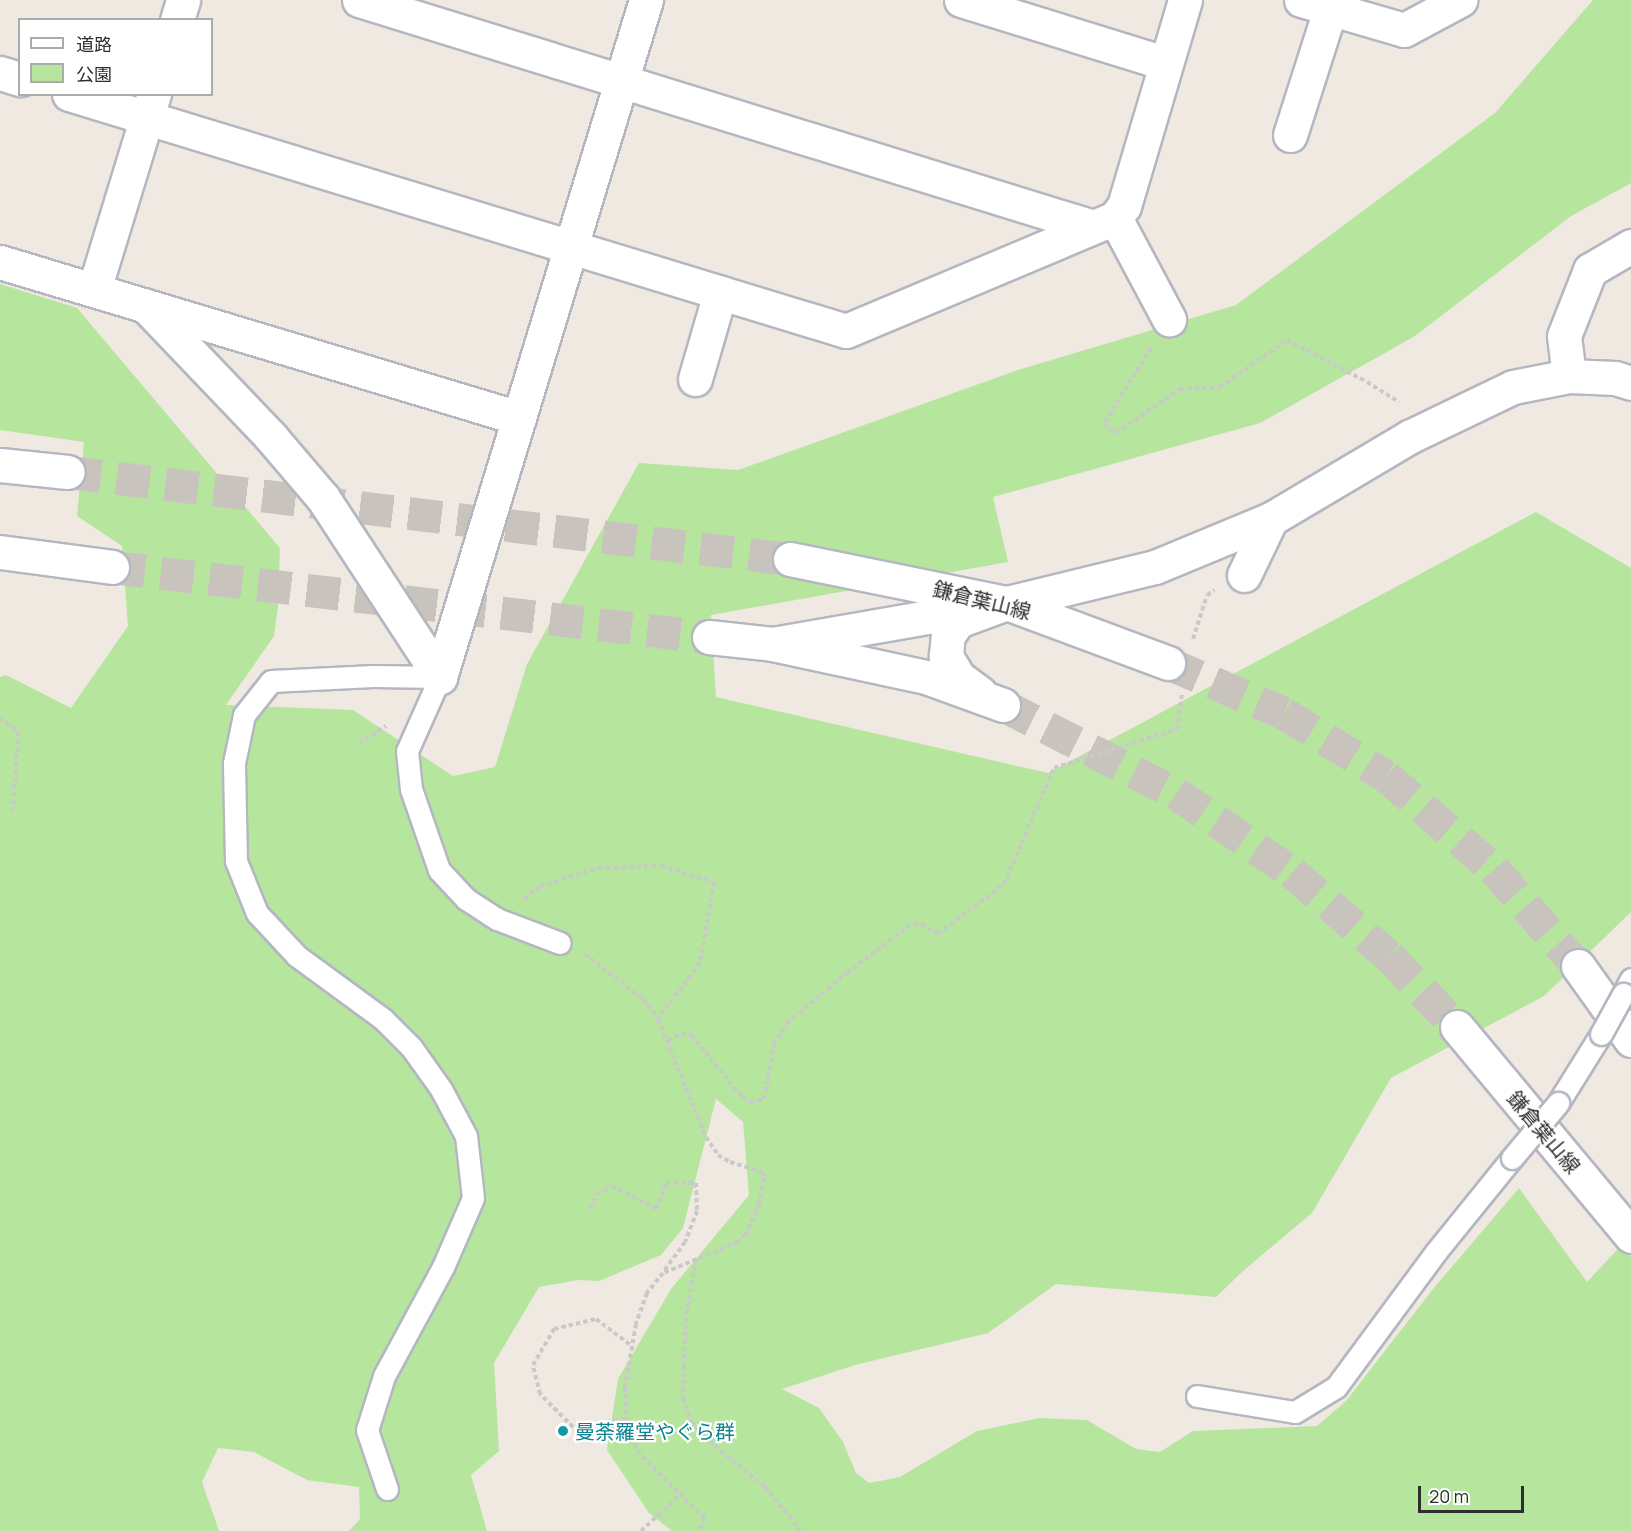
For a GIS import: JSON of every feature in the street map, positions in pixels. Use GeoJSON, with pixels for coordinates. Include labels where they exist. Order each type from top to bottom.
{"type":"FeatureCollection","features":[{"type":"Feature","properties":{"kind":"street"},"geometry":{"type":"LineString","coordinates":[[178,18],[183,0]]}},
{"type":"Feature","properties":{"kind":"street"},"geometry":{"type":"LineString","coordinates":[[359,0],[621,81],[1104,222],[1169,319]]}},
{"type":"Feature","properties":{"kind":"street"},"geometry":{"type":"LineString","coordinates":[[440,677],[646,0]]}},
{"type":"Feature","properties":{"kind":"street"},"geometry":{"type":"LineString","coordinates":[[961,0],[1165,63]]}},
{"type":"Feature","properties":{"kind":"street"},"geometry":{"type":"LineString","coordinates":[[82,96],[150,106],[571,247],[846,332],[1104,222],[1124,206],[1185,0]]}},
{"type":"Feature","properties":{"kind":"street"},"geometry":{"type":"LineString","coordinates":[[1290,135],[1321,3],[1404,30],[1460,0]]}},
{"type":"Feature","properties":{"kind":"street"},"geometry":{"type":"LineString","coordinates":[[0,73],[18,78]]}},
{"type":"Feature","properties":{"kind":"street"},"geometry":{"type":"LineString","coordinates":[[94,290],[150,106]]}},
{"type":"Feature","properties":{"kind":"street"},"geometry":{"type":"LineString","coordinates":[[1569,376],[1564,336],[1590,270],[1631,246]]}},
{"type":"Feature","properties":{"kind":"street"},"geometry":{"type":"LineString","coordinates":[[0,262],[519,418]]}},
{"type":"Feature","properties":{"kind":"street"},"geometry":{"type":"LineString","coordinates":[[695,379],[720,293]]}},
{"type":"Feature","properties":{"kind":"street"},"geometry":{"type":"LineString","coordinates":[[144,305],[271,437],[323,498],[440,677]]}},
{"type":"Feature","properties":{"kind":"street"},"geometry":{"type":"LineString","coordinates":[[773,644],[1007,603],[1155,567],[1271,519],[1409,437],[1513,387],[1569,376],[1615,378],[1631,383]]}},
{"type":"Feature","properties":{"kind":"street"},"geometry":{"type":"LineString","coordinates":[[0,465],[68,472]]}},
{"type":"Feature","properties":{"kind":"street"},"geometry":{"type":"LineString","coordinates":[[1244,575],[1271,519]]}},
{"type":"Feature","properties":{"kind":"street"},"geometry":{"type":"LineString","coordinates":[[0,552],[112,567]]}},
{"type":"Feature","properties":{"kind":"street","name":"鎌倉葉山線"},"geometry":{"type":"LineString","coordinates":[[790,559],[1007,603],[1168,663]]}},
{"type":"Feature","properties":{"kind":"street"},"geometry":{"type":"LineString","coordinates":[[709,637],[773,644],[926,677],[997,703],[959,678],[946,656],[948,636],[958,621],[1007,603]]}},
{"type":"Feature","properties":{"kind":"street"},"geometry":{"type":"LineString","coordinates":[[1578,966],[1616,1037]]}},
{"type":"Feature","properties":{"kind":"street","name":"鎌倉葉山線"},"geometry":{"type":"LineString","coordinates":[[1457,1027],[1631,1236]]}},
{"type":"Feature","properties":{"kind":"lane"},"geometry":{"type":"LineString","coordinates":[[387,1489],[367,1430],[384,1376],[443,1267],[473,1198],[466,1136],[441,1089],[411,1047],[383,1019],[297,956],[257,913],[236,861],[234,763],[244,715],[270,681],[372,676],[440,677],[407,751],[411,789],[439,870],[466,899],[497,919],[560,943]]}},
{"type":"Feature","properties":{"kind":"lane"},"geometry":{"type":"LineString","coordinates":[[1197,1396],[1295,1413],[1336,1387],[1435,1253],[1558,1103],[1616,1037],[1627,987]]}},
{"type":"Feature","properties":{"kind":"path"},"geometry":{"type":"LineString","coordinates":[[1169,319],[1104,424],[1116,433],[1180,389],[1220,387],[1287,340],[1367,382],[1416,413],[1429,428]]}},
{"type":"Feature","properties":{"kind":"path"},"geometry":{"type":"LineString","coordinates":[[0,718],[18,732],[13,812]]}},
{"type":"Feature","properties":{"kind":"path"},"geometry":{"type":"LineString","coordinates":[[668,1040],[681,1034],[691,1035],[742,1097],[750,1102],[764,1099],[779,1033],[805,1007],[906,928],[914,924],[921,924],[938,934],[1004,884],[1054,768],[1177,729]]}},
{"type":"Feature","properties":{"kind":"path"},"geometry":{"type":"LineString","coordinates":[[497,919],[540,886],[598,868],[661,866],[714,882],[700,963],[658,1019]]}},
{"type":"Feature","properties":{"kind":"path"},"geometry":{"type":"LineString","coordinates":[[560,943],[589,956],[643,999],[658,1019],[706,1137],[718,1155],[730,1162],[762,1172],[764,1178],[759,1204],[746,1234],[738,1242],[663,1273]]}},
{"type":"Feature","properties":{"kind":"path"},"geometry":{"type":"LineString","coordinates":[[590,1209],[597,1194],[612,1186],[657,1209],[666,1184],[696,1183],[697,1211],[685,1242],[647,1293],[636,1324],[625,1387],[625,1419],[627,1431],[642,1456],[705,1518],[699,1531]]}},
{"type":"Feature","properties":{"kind":"path"},"geometry":{"type":"LineString","coordinates":[[696,1258],[686,1317],[684,1365],[683,1398],[691,1422],[708,1441],[765,1487],[801,1531]]}},
{"type":"Feature","properties":{"kind":"path"},"geometry":{"type":"LineString","coordinates":[[625,1419],[573,1427],[540,1394],[533,1365],[554,1329],[596,1319],[632,1346]]}},
{"type":"Feature","properties":{"kind":"path"},"geometry":{"type":"LineString","coordinates":[[641,1531],[682,1493]]}},
{"type":"Feature","properties":{"kind":"green space"},"geometry":{"type":"Polygon","coordinates":[[[1593,0],[1631,0],[1631,183],[1571,216],[1415,336],[1260,423],[993,497],[1008,562],[711,615],[716,697],[1048,773],[1536,512],[1631,568],[1631,912],[1544,996],[1391,1078],[1312,1213],[1216,1297],[1056,1284],[988,1333],[855,1365],[782,1389],[819,1408],[843,1442],[856,1473],[869,1483],[900,1477],[977,1431],[1040,1418],[1087,1420],[1136,1449],[1160,1452],[1193,1431],[1317,1426],[1346,1401],[1433,1289],[1519,1188],[1587,1282],[1631,1235],[1631,1531],[672,1531],[649,1513],[607,1450],[618,1379],[671,1289],[749,1195],[743,1122],[716,1099],[683,1228],[661,1255],[599,1281],[578,1280],[539,1287],[494,1363],[499,1451],[471,1475],[487,1531],[349,1531],[360,1519],[359,1487],[307,1480],[254,1452],[218,1448],[202,1482],[219,1531],[0,1531],[0,677],[6,675],[71,708],[128,626],[122,546],[77,516],[84,442],[0,430],[0,284],[77,308],[280,548],[278,606],[274,636],[226,705],[353,710],[453,776],[495,767],[527,664],[639,463],[738,470],[1018,370],[1236,305],[1495,113],[1593,0]]]}},
{"type":"Feature","properties":{"kind":"tunnel"},"geometry":{"type":"LineString","coordinates":[[68,472],[790,559]]}},
{"type":"Feature","properties":{"kind":"tunnel"},"geometry":{"type":"LineString","coordinates":[[112,567],[709,637]]}},
{"type":"Feature","properties":{"kind":"tunnel"},"geometry":{"type":"LineString","coordinates":[[1168,663],[1284,713],[1386,776],[1494,869],[1578,966]]}},
{"type":"Feature","properties":{"kind":"tunnel"},"geometry":{"type":"LineString","coordinates":[[1003,705],[1176,793],[1292,872],[1389,956],[1457,1027]]}},
{"type":"Feature","properties":{"kind":"place","name":"曼荼羅堂やぐら群"},"geometry":{"type":"Point","coordinates":[563,1431]}}]}
